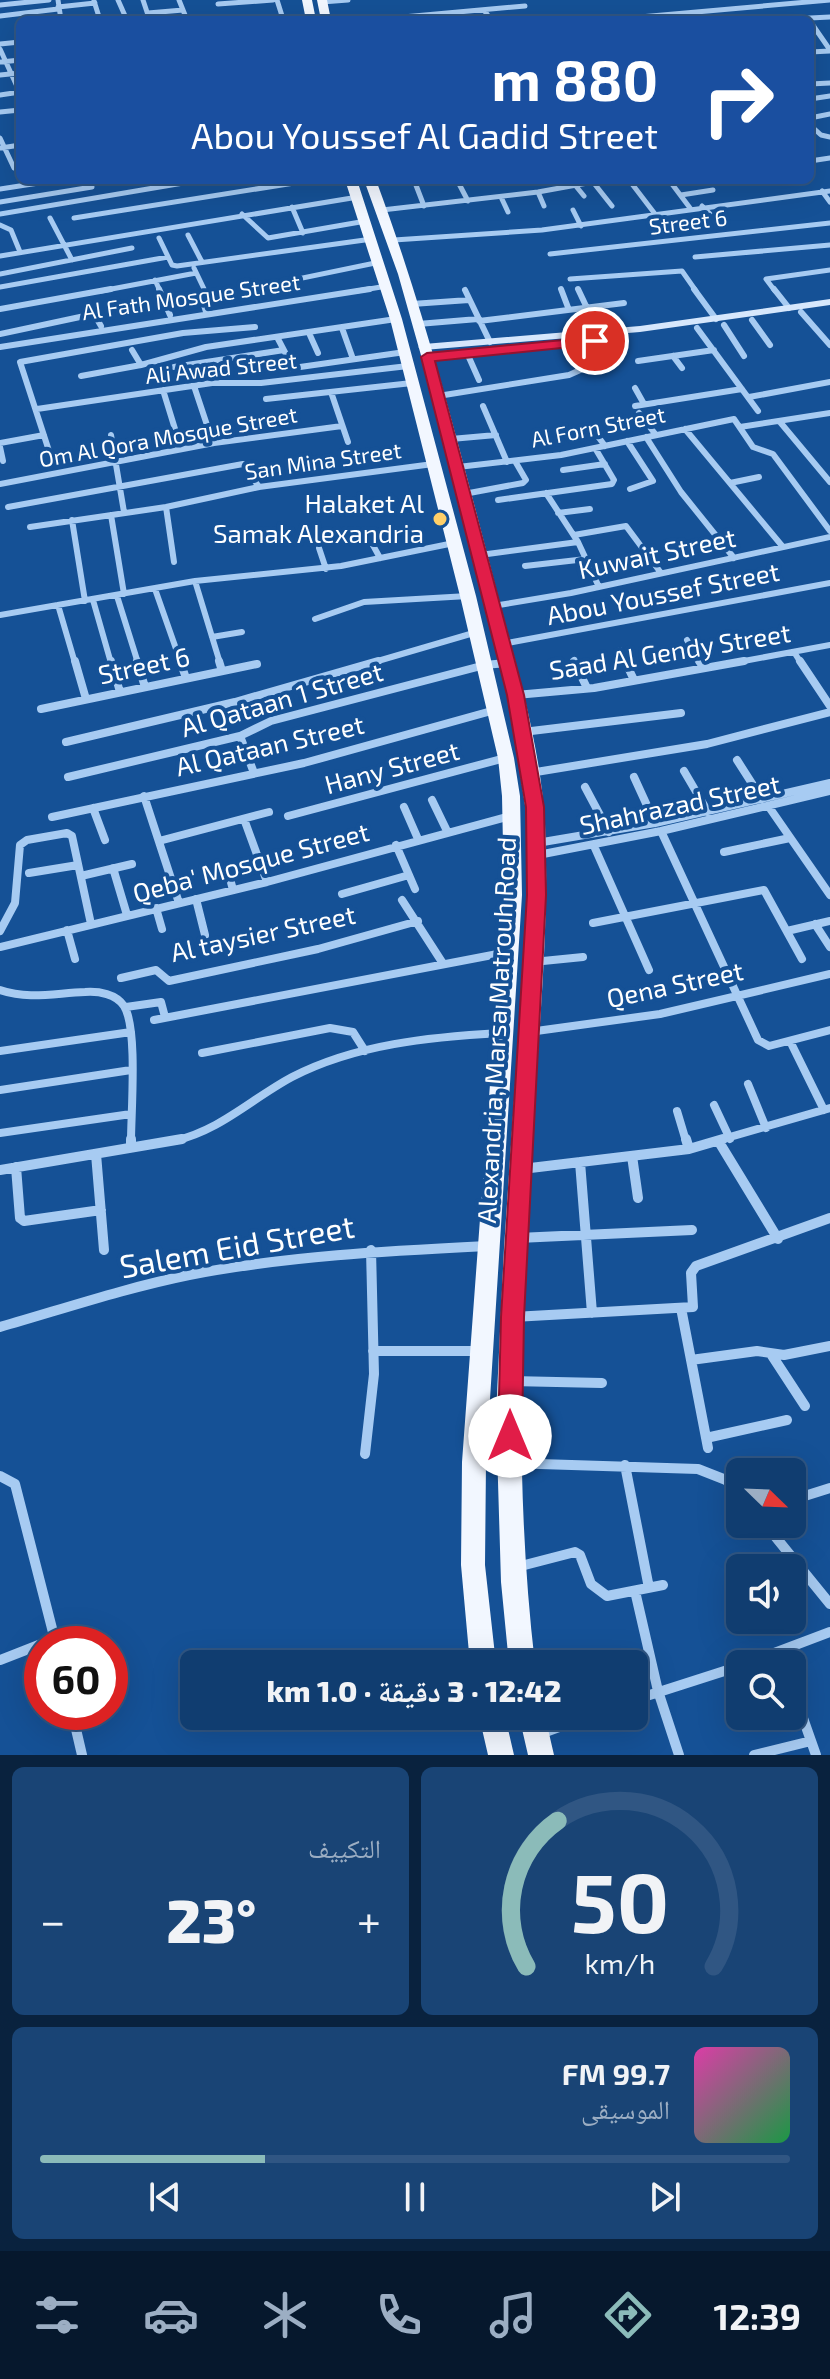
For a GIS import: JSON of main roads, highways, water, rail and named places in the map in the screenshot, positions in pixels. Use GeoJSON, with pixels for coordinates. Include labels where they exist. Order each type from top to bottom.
{"type":"FeatureCollection","features":[{"type":"Feature","properties":{"kind":"main road","name":"Alexandria, Marsa Matrouh Road"},"geometry":{"type":"LineString","coordinates":[[370,184],[380,264],[496,710],[506,758],[512,815],[513,895],[474,1462],[473,1565],[482,1650]]}},
{"type":"Feature","properties":{"kind":"main road","name":"Alexandria, Marsa Matrouh Road"},"geometry":{"type":"LineString","coordinates":[[355,189],[374,224],[394,240],[458,467],[515,695],[530,773],[537,849],[510,1381],[512,1568],[521,1650]]}},
{"type":"Feature","properties":{"kind":"main road"},"geometry":{"type":"LineString","coordinates":[[380,264],[401,265]]}},
{"type":"Feature","properties":{"kind":"main road"},"geometry":{"type":"LineString","coordinates":[[425,435],[450,436]]}},
{"type":"Feature","properties":{"kind":"main road"},"geometry":{"type":"LineString","coordinates":[[495,1730],[501,1755]]}},
{"type":"Feature","properties":{"kind":"place","name":"Halaket Al Samak Alexandria"},"geometry":{"type":"Point","coordinates":[440,519]}}]}
